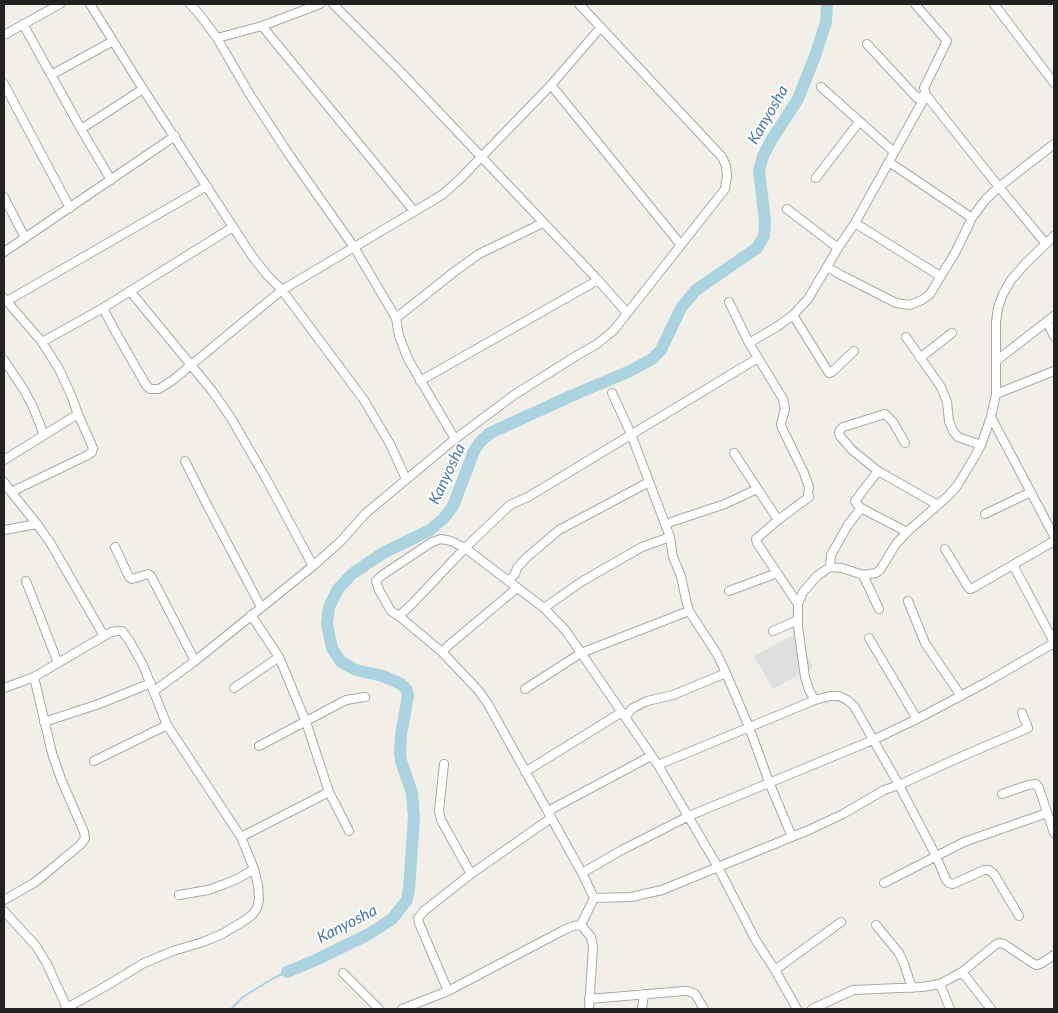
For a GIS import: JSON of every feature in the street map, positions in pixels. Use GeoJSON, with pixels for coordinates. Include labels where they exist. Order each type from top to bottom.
{"type":"FeatureCollection","features":[{"type":"Feature","properties":{"kind":"street"},"geometry":{"type":"LineString","coordinates":[[4,34],[60,4]]}},
{"type":"Feature","properties":{"kind":"street"},"geometry":{"type":"LineString","coordinates":[[90,4],[252,256],[282,290],[364,400],[390,444],[406,479]]}},
{"type":"Feature","properties":{"kind":"street"},"geometry":{"type":"LineString","coordinates":[[190,4],[216,38],[290,156],[354,247],[396,318],[399,336],[408,359],[455,439]]}},
{"type":"Feature","properties":{"kind":"street"},"geometry":{"type":"LineString","coordinates":[[216,38],[262,26],[320,4]]}},
{"type":"Feature","properties":{"kind":"street"},"geometry":{"type":"LineString","coordinates":[[333,4],[399,70],[627,313]]}},
{"type":"Feature","properties":{"kind":"street"},"geometry":{"type":"LineString","coordinates":[[44,722],[153,687],[195,661],[313,566],[341,541],[366,513],[455,439],[514,395],[597,344],[614,330],[725,188],[727,176],[726,166],[722,157],[579,4]]}},
{"type":"Feature","properties":{"kind":"street"},"geometry":{"type":"LineString","coordinates":[[915,4],[947,41],[924,88],[926,95],[1046,244]]}},
{"type":"Feature","properties":{"kind":"street"},"geometry":{"type":"LineString","coordinates":[[994,4],[1054,83]]}},
{"type":"Feature","properties":{"kind":"street"},"geometry":{"type":"LineString","coordinates":[[22,24],[111,180]]}},
{"type":"Feature","properties":{"kind":"street"},"geometry":{"type":"LineString","coordinates":[[262,26],[414,211]]}},
{"type":"Feature","properties":{"kind":"street"},"geometry":{"type":"LineString","coordinates":[[103,308],[146,385],[150,389],[159,389],[173,380],[282,290],[442,195],[459,180],[551,84],[600,27]]}},
{"type":"Feature","properties":{"kind":"street"},"geometry":{"type":"LineString","coordinates":[[51,75],[113,41]]}},
{"type":"Feature","properties":{"kind":"street"},"geometry":{"type":"LineString","coordinates":[[867,44],[917,98],[926,95]]}},
{"type":"Feature","properties":{"kind":"street"},"geometry":{"type":"LineString","coordinates":[[4,84],[70,208]]}},
{"type":"Feature","properties":{"kind":"street"},"geometry":{"type":"LineString","coordinates":[[551,84],[681,245]]}},
{"type":"Feature","properties":{"kind":"street"},"geometry":{"type":"LineString","coordinates":[[821,86],[894,152]]}},
{"type":"Feature","properties":{"kind":"street"},"geometry":{"type":"LineString","coordinates":[[81,129],[143,89]]}},
{"type":"Feature","properties":{"kind":"street"},"geometry":{"type":"LineString","coordinates":[[749,343],[793,315],[808,299],[855,223],[926,95]]}},
{"type":"Feature","properties":{"kind":"street"},"geometry":{"type":"LineString","coordinates":[[816,178],[859,122]]}},
{"type":"Feature","properties":{"kind":"street"},"geometry":{"type":"LineString","coordinates":[[4,252],[175,136]]}},
{"type":"Feature","properties":{"kind":"street"},"geometry":{"type":"LineString","coordinates":[[827,267],[896,303],[910,304],[922,300],[930,294],[955,253],[972,218],[985,200],[1054,144]]}},
{"type":"Feature","properties":{"kind":"street"},"geometry":{"type":"LineString","coordinates":[[889,162],[972,218]]}},
{"type":"Feature","properties":{"kind":"street"},"geometry":{"type":"LineString","coordinates":[[11,492],[92,452],[93,448],[59,369],[42,342],[5,299],[207,186]]}},
{"type":"Feature","properties":{"kind":"street"},"geometry":{"type":"LineString","coordinates":[[4,197],[25,238]]}},
{"type":"Feature","properties":{"kind":"street"},"geometry":{"type":"LineString","coordinates":[[787,209],[838,248]]}},
{"type":"Feature","properties":{"kind":"street"},"geometry":{"type":"LineString","coordinates":[[396,318],[479,254],[542,223]]}},
{"type":"Feature","properties":{"kind":"street"},"geometry":{"type":"LineString","coordinates":[[855,223],[940,276]]}},
{"type":"Feature","properties":{"kind":"street"},"geometry":{"type":"LineString","coordinates":[[42,342],[103,308],[233,227]]}},
{"type":"Feature","properties":{"kind":"street"},"geometry":{"type":"LineString","coordinates":[[815,700],[809,690],[805,677],[798,620],[798,604],[803,592],[810,582],[830,567],[842,568],[863,574],[876,573],[907,532],[957,486],[974,458],[991,418],[996,394],[996,322],[1003,294],[1011,280],[1054,236]]}},
{"type":"Feature","properties":{"kind":"street"},"geometry":{"type":"LineString","coordinates":[[420,381],[598,280]]}},
{"type":"Feature","properties":{"kind":"street"},"geometry":{"type":"LineString","coordinates":[[130,291],[213,392],[231,418],[313,566]]}},
{"type":"Feature","properties":{"kind":"street"},"geometry":{"type":"LineString","coordinates":[[729,302],[749,343],[783,399],[785,409],[781,424],[782,428],[809,487],[809,496],[756,539],[798,604]]}},
{"type":"Feature","properties":{"kind":"street"},"geometry":{"type":"LineString","coordinates":[[793,315],[828,373],[832,372],[854,350]]}},
{"type":"Feature","properties":{"kind":"street"},"geometry":{"type":"LineString","coordinates":[[996,361],[1054,316]]}},
{"type":"Feature","properties":{"kind":"street"},"geometry":{"type":"LineString","coordinates":[[1047,322],[1054,336]]}},
{"type":"Feature","properties":{"kind":"street"},"geometry":{"type":"LineString","coordinates":[[920,358],[952,333]]}},
{"type":"Feature","properties":{"kind":"street"},"geometry":{"type":"LineString","coordinates":[[906,336],[941,387],[946,397],[949,421],[953,430],[958,437],[980,445]]}},
{"type":"Feature","properties":{"kind":"street"},"geometry":{"type":"LineString","coordinates":[[398,616],[510,505],[528,497],[758,358]]}},
{"type":"Feature","properties":{"kind":"street"},"geometry":{"type":"LineString","coordinates":[[4,360],[24,390],[44,435]]}},
{"type":"Feature","properties":{"kind":"street"},"geometry":{"type":"LineString","coordinates":[[996,394],[1054,371]]}},
{"type":"Feature","properties":{"kind":"street"},"geometry":{"type":"LineString","coordinates":[[612,393],[631,434],[670,537],[673,557],[682,576],[689,610],[717,654],[726,673],[792,837]]}},
{"type":"Feature","properties":{"kind":"street"},"geometry":{"type":"LineString","coordinates":[[4,460],[78,414]]}},
{"type":"Feature","properties":{"kind":"street"},"geometry":{"type":"LineString","coordinates":[[904,443],[893,422],[885,414],[843,427],[840,430],[840,436],[852,450],[878,472],[938,505]]}},
{"type":"Feature","properties":{"kind":"street"},"geometry":{"type":"LineString","coordinates":[[991,418],[1054,536]]}},
{"type":"Feature","properties":{"kind":"street"},"geometry":{"type":"LineString","coordinates":[[734,453],[778,520]]}},
{"type":"Feature","properties":{"kind":"street"},"geometry":{"type":"LineString","coordinates":[[185,461],[261,607]]}},
{"type":"Feature","properties":{"kind":"street"},"geometry":{"type":"LineString","coordinates":[[878,472],[855,500],[856,503],[861,508],[907,532]]}},
{"type":"Feature","properties":{"kind":"street"},"geometry":{"type":"LineString","coordinates":[[4,482],[51,544],[104,636]]}},
{"type":"Feature","properties":{"kind":"street"},"geometry":{"type":"LineString","coordinates":[[508,581],[526,558],[559,530],[649,482]]}},
{"type":"Feature","properties":{"kind":"street"},"geometry":{"type":"LineString","coordinates":[[665,524],[725,504],[757,488]]}},
{"type":"Feature","properties":{"kind":"street"},"geometry":{"type":"LineString","coordinates":[[985,514],[1031,492]]}},
{"type":"Feature","properties":{"kind":"street"},"geometry":{"type":"LineString","coordinates":[[830,567],[831,555],[848,525],[861,508]]}},
{"type":"Feature","properties":{"kind":"street"},"geometry":{"type":"LineString","coordinates":[[4,530],[37,524]]}},
{"type":"Feature","properties":{"kind":"street"},"geometry":{"type":"LineString","coordinates":[[544,608],[581,582],[642,547],[670,537]]}},
{"type":"Feature","properties":{"kind":"street"},"geometry":{"type":"LineString","coordinates":[[594,898],[488,704],[478,690],[442,652],[391,611],[376,584],[376,581],[381,576],[432,542],[441,540],[465,548],[544,608],[566,632],[658,765],[718,867],[755,939],[797,1009]]}},
{"type":"Feature","properties":{"kind":"street"},"geometry":{"type":"LineString","coordinates":[[946,549],[970,589],[1054,541]]}},
{"type":"Feature","properties":{"kind":"street"},"geometry":{"type":"LineString","coordinates":[[116,547],[129,577],[148,574],[151,576],[195,661]]}},
{"type":"Feature","properties":{"kind":"street"},"geometry":{"type":"LineString","coordinates":[[582,873],[689,816],[917,720],[1054,642],[1013,565]]}},
{"type":"Feature","properties":{"kind":"street"},"geometry":{"type":"LineString","coordinates":[[729,591],[777,573]]}},
{"type":"Feature","properties":{"kind":"street"},"geometry":{"type":"LineString","coordinates":[[863,574],[879,609]]}},
{"type":"Feature","properties":{"kind":"street"},"geometry":{"type":"LineString","coordinates":[[26,581],[58,663]]}},
{"type":"Feature","properties":{"kind":"street"},"geometry":{"type":"LineString","coordinates":[[442,652],[517,588]]}},
{"type":"Feature","properties":{"kind":"street"},"geometry":{"type":"LineString","coordinates":[[908,601],[925,643],[961,696]]}},
{"type":"Feature","properties":{"kind":"street"},"geometry":{"type":"LineString","coordinates":[[525,689],[581,654],[689,610]]}},
{"type":"Feature","properties":{"kind":"street"},"geometry":{"type":"LineString","coordinates":[[251,615],[279,657],[306,722],[329,792],[349,831]]}},
{"type":"Feature","properties":{"kind":"street"},"geometry":{"type":"LineString","coordinates":[[772,631],[798,620]]}},
{"type":"Feature","properties":{"kind":"street"},"geometry":{"type":"LineString","coordinates":[[4,688],[34,676],[104,636],[118,631],[122,632],[136,651],[153,687],[167,725],[240,837],[254,869],[259,900],[257,908],[252,915],[215,937],[161,955],[144,963],[66,1009],[47,964],[36,946],[4,911]]}},
{"type":"Feature","properties":{"kind":"street"},"geometry":{"type":"LineString","coordinates":[[868,638],[917,720]]}},
{"type":"Feature","properties":{"kind":"street"},"geometry":{"type":"LineString","coordinates":[[234,688],[279,657]]}},
{"type":"Feature","properties":{"kind":"street"},"geometry":{"type":"LineString","coordinates":[[525,772],[647,701],[673,695],[726,673]]}},
{"type":"Feature","properties":{"kind":"street"},"geometry":{"type":"LineString","coordinates":[[4,900],[34,883],[85,839],[84,832],[58,770],[44,722],[34,676]]}},
{"type":"Feature","properties":{"kind":"street"},"geometry":{"type":"LineString","coordinates":[[658,765],[815,700],[839,696],[848,700],[854,706],[899,785],[936,856],[946,880],[951,884],[955,884],[984,870],[990,870],[1019,916]]}},
{"type":"Feature","properties":{"kind":"street"},"geometry":{"type":"LineString","coordinates":[[259,746],[346,700],[365,697]]}},
{"type":"Feature","properties":{"kind":"street"},"geometry":{"type":"LineString","coordinates":[[594,898],[631,897],[662,890],[828,822],[884,790],[1028,728],[1022,713]]}},
{"type":"Feature","properties":{"kind":"street"},"geometry":{"type":"LineString","coordinates":[[94,761],[167,725]]}},
{"type":"Feature","properties":{"kind":"street"},"geometry":{"type":"LineString","coordinates":[[448,991],[419,923],[418,918],[420,914],[549,815],[651,756]]}},
{"type":"Feature","properties":{"kind":"street"},"geometry":{"type":"LineString","coordinates":[[444,764],[439,811],[471,874]]}},
{"type":"Feature","properties":{"kind":"street"},"geometry":{"type":"LineString","coordinates":[[1002,794],[1036,784],[1040,788],[1054,833]]}},
{"type":"Feature","properties":{"kind":"street"},"geometry":{"type":"LineString","coordinates":[[240,837],[329,792]]}},
{"type":"Feature","properties":{"kind":"street"},"geometry":{"type":"LineString","coordinates":[[884,883],[964,842],[1047,813]]}},
{"type":"Feature","properties":{"kind":"street"},"geometry":{"type":"LineString","coordinates":[[179,896],[208,890],[225,884],[254,869]]}},
{"type":"Feature","properties":{"kind":"street"},"geometry":{"type":"LineString","coordinates":[[581,925],[594,898]]}},
{"type":"Feature","properties":{"kind":"street"},"geometry":{"type":"LineString","coordinates":[[775,970],[841,922]]}},
{"type":"Feature","properties":{"kind":"street"},"geometry":{"type":"LineString","coordinates":[[402,1009],[448,991],[562,931],[581,925]]}},
{"type":"Feature","properties":{"kind":"street"},"geometry":{"type":"LineString","coordinates":[[581,925],[591,937],[593,946],[589,1009]]}},
{"type":"Feature","properties":{"kind":"street"},"geometry":{"type":"LineString","coordinates":[[876,925],[899,953],[912,988]]}},
{"type":"Feature","properties":{"kind":"street"},"geometry":{"type":"LineString","coordinates":[[812,1009],[853,990],[912,988],[940,984],[962,972],[999,943],[1004,944],[1037,965],[1054,955]]}},
{"type":"Feature","properties":{"kind":"street"},"geometry":{"type":"LineString","coordinates":[[962,972],[991,1009]]}},
{"type":"Feature","properties":{"kind":"street"},"geometry":{"type":"LineString","coordinates":[[343,973],[380,1009]]}},
{"type":"Feature","properties":{"kind":"street"},"geometry":{"type":"LineString","coordinates":[[940,984],[950,1009]]}},
{"type":"Feature","properties":{"kind":"street"},"geometry":{"type":"LineString","coordinates":[[589,999],[688,991],[695,994],[704,1009]]}},
{"type":"Feature","properties":{"kind":"street"},"geometry":{"type":"LineString","coordinates":[[642,1009],[644,994]]}},
{"type":"Feature","properties":{"kind":"shaded area"},"geometry":{"type":"Polygon","coordinates":[[[795,634],[813,667],[773,689],[754,656],[795,634]]]}},
{"type":"Feature","properties":{"kind":"waterway","name":"Kanyosha"},"geometry":{"type":"LineString","coordinates":[[287,972],[369,934],[392,919],[407,900],[409,889],[414,817],[412,793],[401,761],[400,752],[408,696],[407,690],[401,684],[383,676],[356,670],[341,662],[332,648],[327,624],[329,607],[338,589],[352,574],[383,553],[430,530],[444,518],[453,506],[474,451],[490,433],[630,371],[652,359],[661,350],[681,308],[696,290],[757,248],[764,236],[765,221],[759,171],[763,156],[798,99],[826,22],[827,4]]}},
{"type":"Feature","properties":{"kind":"waterway","name":"Kanyosha"},"geometry":{"type":"LineString","coordinates":[[231,1009],[243,997],[287,972]]}}]}
